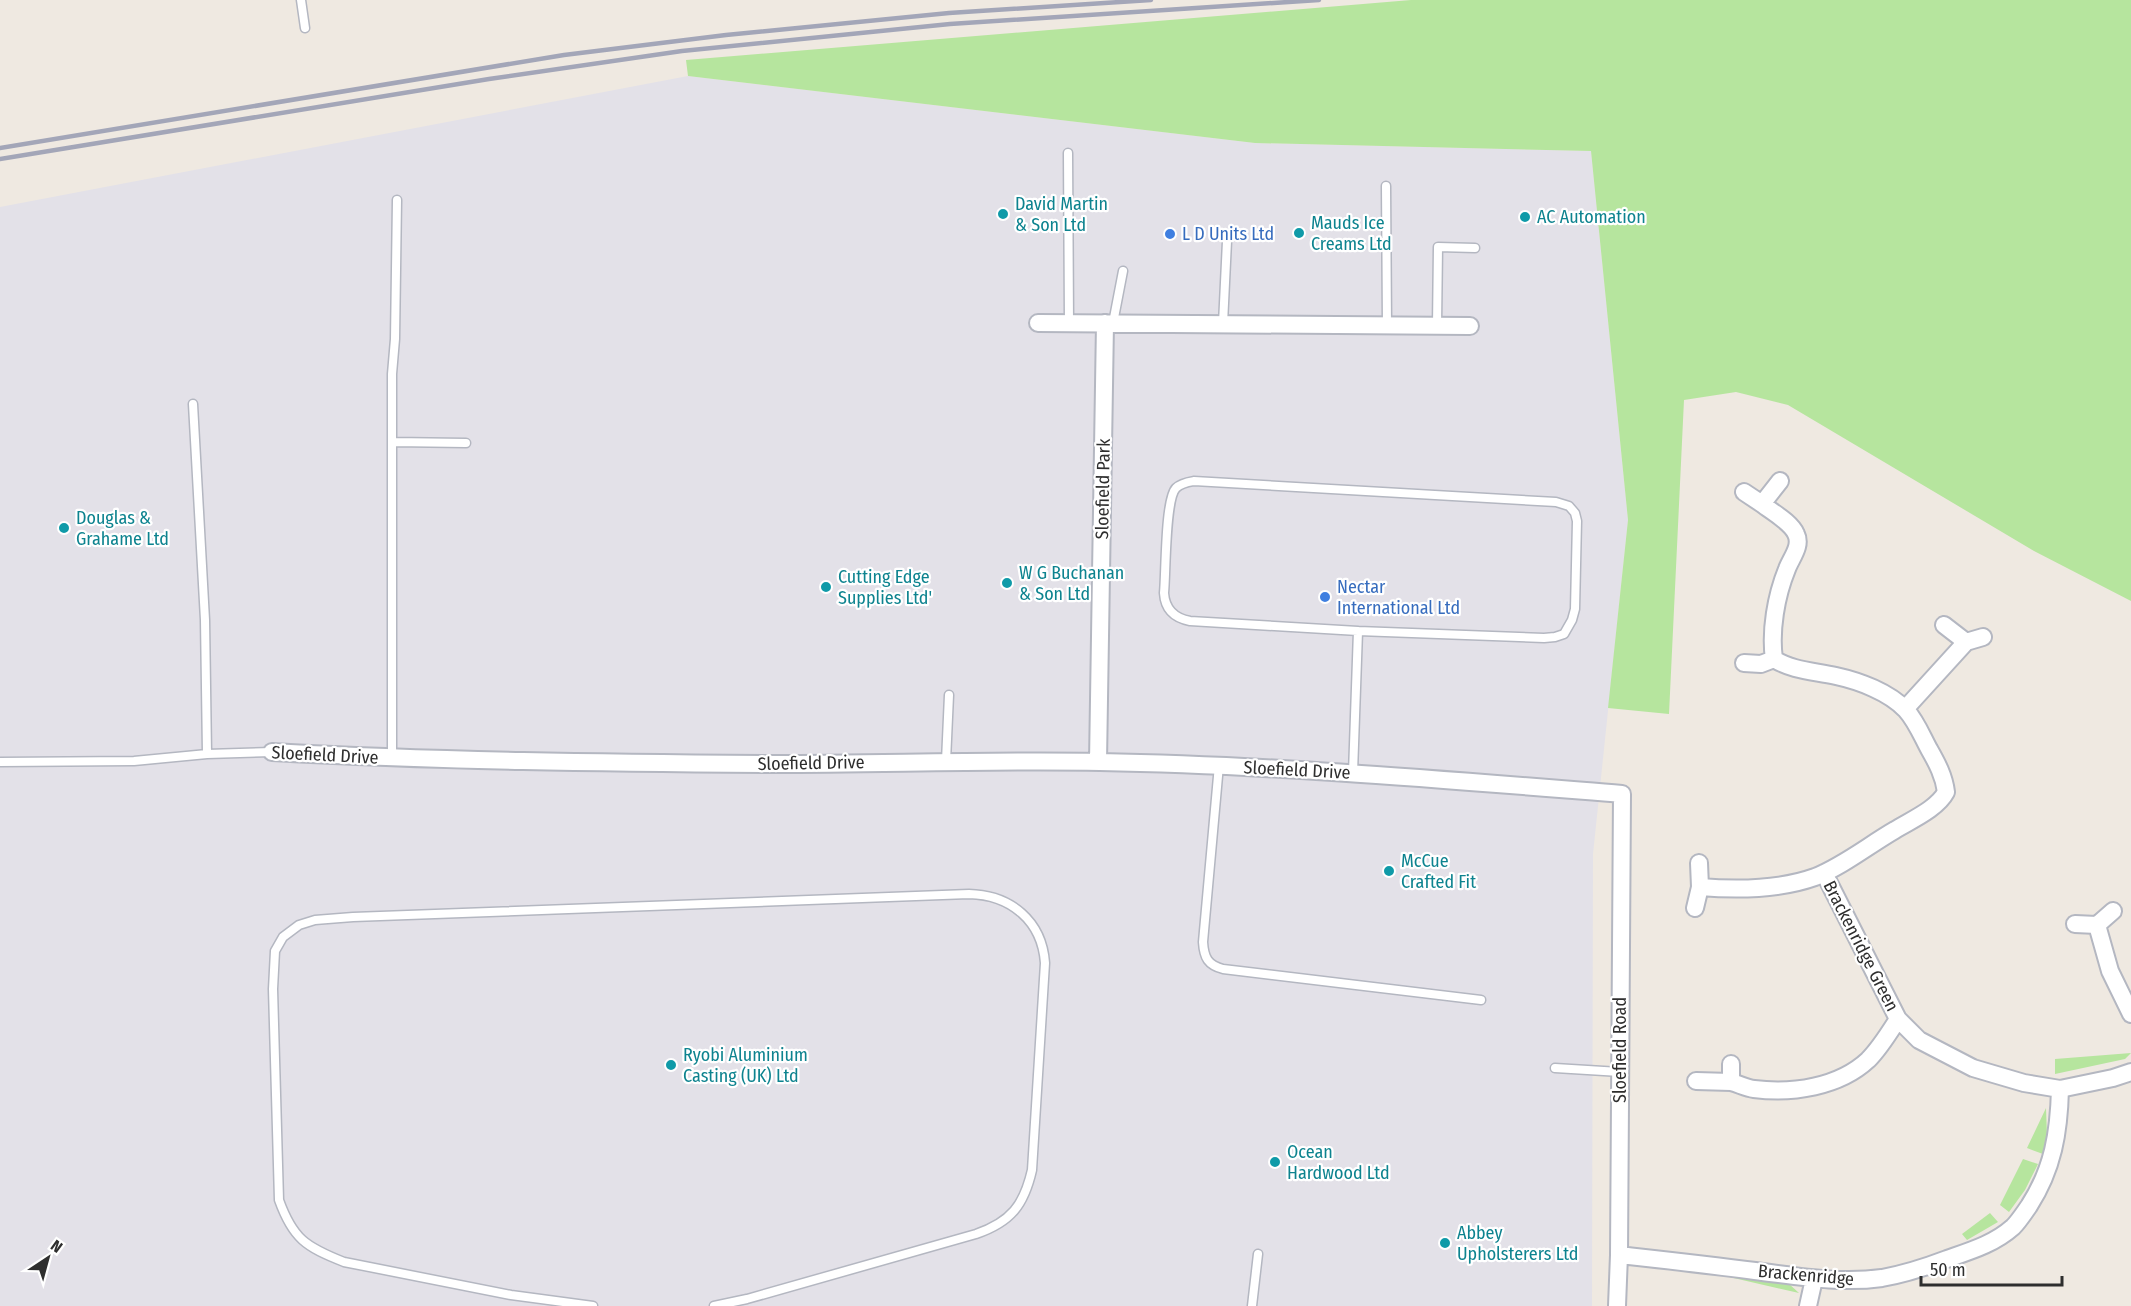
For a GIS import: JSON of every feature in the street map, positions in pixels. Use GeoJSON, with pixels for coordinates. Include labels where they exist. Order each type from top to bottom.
{"type":"FeatureCollection","features":[{"type":"Feature","properties":{"kind":"street"},"geometry":{"type":"LineString","coordinates":[[1038,322],[1470,326]]}},
{"type":"Feature","properties":{"kind":"street","name":"Sloefield Park"},"geometry":{"type":"LineString","coordinates":[[1098,762],[1109,323]]}},
{"type":"Feature","properties":{"kind":"street"},"geometry":{"type":"LineString","coordinates":[[1762,504],[1780,481]]}},
{"type":"Feature","properties":{"kind":"street"},"geometry":{"type":"LineString","coordinates":[[1744,492],[1762,504],[1797,535],[1798,543],[1778,600],[1772,645],[1774,659]]}},
{"type":"Feature","properties":{"kind":"street"},"geometry":{"type":"LineString","coordinates":[[1944,625],[1966,642]]}},
{"type":"Feature","properties":{"kind":"street"},"geometry":{"type":"LineString","coordinates":[[1905,710],[1966,642],[1983,637]]}},
{"type":"Feature","properties":{"kind":"street","name":"Brackenridge Green"},"geometry":{"type":"LineString","coordinates":[[1700,887],[1775,886],[1824,873],[1926,811],[1943,798],[1946,792],[1940,769],[1918,726],[1892,699],[1865,685],[1793,668],[1774,659],[1761,664],[1744,663]]}},
{"type":"Feature","properties":{"kind":"street","name":"Sloefield Drive"},"geometry":{"type":"LineString","coordinates":[[272,752],[392,758],[776,764],[946,761],[1219,765],[1353,772],[1622,794]]}},
{"type":"Feature","properties":{"kind":"street","name":"Sloefield Road"},"geometry":{"type":"LineString","coordinates":[[1617,1306],[1622,794]]}},
{"type":"Feature","properties":{"kind":"street"},"geometry":{"type":"LineString","coordinates":[[1695,908],[1700,887],[1699,864]]}},
{"type":"Feature","properties":{"kind":"street","name":"Brackenridge Green"},"geometry":{"type":"LineString","coordinates":[[1824,873],[1898,1019],[1919,1040],[1972,1068],[2024,1083],[2060,1089]]}},
{"type":"Feature","properties":{"kind":"street"},"geometry":{"type":"LineString","coordinates":[[2075,924],[2097,925],[2113,911]]}},
{"type":"Feature","properties":{"kind":"street"},"geometry":{"type":"LineString","coordinates":[[2097,925],[2110,971],[2131,1014]]}},
{"type":"Feature","properties":{"kind":"street","name":"Brackenridge Green"},"geometry":{"type":"LineString","coordinates":[[1696,1081],[1731,1082],[1752,1089],[1814,1087],[1850,1072],[1868,1059],[1898,1019]]}},
{"type":"Feature","properties":{"kind":"street"},"geometry":{"type":"LineString","coordinates":[[1731,1064],[1731,1082]]}},
{"type":"Feature","properties":{"kind":"street"},"geometry":{"type":"LineString","coordinates":[[2060,1089],[2131,1072]]}},
{"type":"Feature","properties":{"kind":"street","name":"Brackenridge"},"geometry":{"type":"LineString","coordinates":[[1619,1255],[1814,1279],[1848,1280],[1882,1278],[1910,1271],[1987,1244],[2012,1228],[2031,1203],[2050,1167],[2057,1136],[2060,1089]]}},
{"type":"Feature","properties":{"kind":"street"},"geometry":{"type":"LineString","coordinates":[[1808,1306],[1814,1279]]}},
{"type":"Feature","properties":{"kind":"lane"},"geometry":{"type":"LineString","coordinates":[[301,0],[305,28]]}},
{"type":"Feature","properties":{"kind":"lane"},"geometry":{"type":"LineString","coordinates":[[1068,153],[1069,323]]}},
{"type":"Feature","properties":{"kind":"lane"},"geometry":{"type":"LineString","coordinates":[[1386,186],[1388,325]]}},
{"type":"Feature","properties":{"kind":"lane"},"geometry":{"type":"LineString","coordinates":[[392,758],[392,374],[395,339],[397,200]]}},
{"type":"Feature","properties":{"kind":"lane"},"geometry":{"type":"LineString","coordinates":[[1223,324],[1227,241]]}},
{"type":"Feature","properties":{"kind":"lane"},"geometry":{"type":"LineString","coordinates":[[1437,326],[1438,247],[1475,248]]}},
{"type":"Feature","properties":{"kind":"lane"},"geometry":{"type":"LineString","coordinates":[[1109,323],[1123,271]]}},
{"type":"Feature","properties":{"kind":"lane"},"geometry":{"type":"LineString","coordinates":[[193,404],[205,620],[207,754]]}},
{"type":"Feature","properties":{"kind":"lane"},"geometry":{"type":"LineString","coordinates":[[393,442],[466,443]]}},
{"type":"Feature","properties":{"kind":"lane"},"geometry":{"type":"LineString","coordinates":[[1194,481],[1556,502],[1569,506],[1575,513],[1578,528],[1574,614],[1567,630],[1560,636],[1544,638],[1358,631],[1190,621],[1172,614],[1166,604],[1164,592],[1170,503],[1177,487],[1194,481]]}},
{"type":"Feature","properties":{"kind":"lane"},"geometry":{"type":"LineString","coordinates":[[1353,772],[1358,631]]}},
{"type":"Feature","properties":{"kind":"lane"},"geometry":{"type":"LineString","coordinates":[[946,761],[950,695]]}},
{"type":"Feature","properties":{"kind":"lane","name":"Sloefield Drive"},"geometry":{"type":"LineString","coordinates":[[0,762],[134,761],[207,754],[272,752]]}},
{"type":"Feature","properties":{"kind":"lane"},"geometry":{"type":"LineString","coordinates":[[1219,765],[1203,942],[1206,960],[1213,966],[1223,969],[1481,1000]]}},
{"type":"Feature","properties":{"kind":"lane"},"geometry":{"type":"LineString","coordinates":[[593,1306],[511,1295],[344,1262],[308,1245],[288,1224],[279,1200],[273,989],[275,951],[288,932],[315,920],[353,916],[969,894],[989,896],[1014,906],[1027,917],[1036,930],[1045,963],[1032,1170],[1024,1197],[1014,1213],[993,1228],[976,1234],[747,1299],[714,1306]]}},
{"type":"Feature","properties":{"kind":"lane"},"geometry":{"type":"LineString","coordinates":[[1555,1068],[1620,1072]]}},
{"type":"Feature","properties":{"kind":"lane"},"geometry":{"type":"LineString","coordinates":[[1252,1306],[1258,1254]]}},
{"type":"Feature","properties":{"kind":"shaded area"},"geometry":{"type":"Polygon","coordinates":[[[688,76],[1255,143],[1591,151],[1628,520],[1593,854],[1592,1306],[0,1306],[0,207],[688,76]]]}},
{"type":"Feature","properties":{"kind":"green space"},"geometry":{"type":"Polygon","coordinates":[[[1411,0],[2131,0],[2131,601],[2034,551],[1788,405],[1736,392],[1684,400],[1669,714],[1608,708],[1628,520],[1591,151],[1255,143],[688,76],[686,60],[1411,0]]]}},
{"type":"Feature","properties":{"kind":"green space"},"geometry":{"type":"Polygon","coordinates":[[[2131,1053],[2125,1059],[2055,1074],[2055,1059],[2131,1053]]]}},
{"type":"Feature","properties":{"kind":"green space"},"geometry":{"type":"Polygon","coordinates":[[[2046,1108],[2047,1136],[2043,1154],[2027,1148],[2046,1108]]]}},
{"type":"Feature","properties":{"kind":"green space"},"geometry":{"type":"Polygon","coordinates":[[[2023,1159],[2038,1164],[2025,1190],[2009,1212],[2000,1205],[2023,1159]]]}},
{"type":"Feature","properties":{"kind":"green space"},"geometry":{"type":"Polygon","coordinates":[[[1990,1213],[1998,1222],[1967,1240],[1962,1234],[1990,1213]]]}},
{"type":"Feature","properties":{"kind":"green space"},"geometry":{"type":"Polygon","coordinates":[[[1712,1273],[1788,1283],[1799,1293],[1712,1273]]]}},
{"type":"Feature","properties":{"kind":"railway"},"geometry":{"type":"LineString","coordinates":[[0,148],[564,55],[726,35],[949,13],[1151,0]]}},
{"type":"Feature","properties":{"kind":"railway"},"geometry":{"type":"LineString","coordinates":[[0,159],[489,79],[682,51],[950,24],[1319,0]]}},
{"type":"Feature","properties":{"kind":"place","name":"David Martin & Son Ltd"},"geometry":{"type":"Point","coordinates":[1003,214]}},
{"type":"Feature","properties":{"kind":"place","name":"AC Automation"},"geometry":{"type":"Point","coordinates":[1525,217]}},
{"type":"Feature","properties":{"kind":"place","name":"Mauds Ice Creams Ltd"},"geometry":{"type":"Point","coordinates":[1299,233]}},
{"type":"Feature","properties":{"kind":"place","name":"L D Units Ltd"},"geometry":{"type":"Point","coordinates":[1170,234]}},
{"type":"Feature","properties":{"kind":"place","name":"Douglas & Grahame Ltd"},"geometry":{"type":"Point","coordinates":[64,528]}},
{"type":"Feature","properties":{"kind":"place","name":"W G Buchanan & Son Ltd"},"geometry":{"type":"Point","coordinates":[1007,583]}},
{"type":"Feature","properties":{"kind":"place","name":"Cutting Edge Supplies Ltd'"},"geometry":{"type":"Point","coordinates":[826,587]}},
{"type":"Feature","properties":{"kind":"place","name":"Nectar International Ltd"},"geometry":{"type":"Point","coordinates":[1325,597]}},
{"type":"Feature","properties":{"kind":"place","name":"McCue Crafted Fit"},"geometry":{"type":"Point","coordinates":[1389,871]}},
{"type":"Feature","properties":{"kind":"place","name":"Ryobi Aluminium Casting (UK) Ltd"},"geometry":{"type":"Point","coordinates":[671,1065]}},
{"type":"Feature","properties":{"kind":"place","name":"Ocean Hardwood Ltd"},"geometry":{"type":"Point","coordinates":[1275,1162]}},
{"type":"Feature","properties":{"kind":"place","name":"Abbey Upholsterers Ltd"},"geometry":{"type":"Point","coordinates":[1445,1243]}}]}
